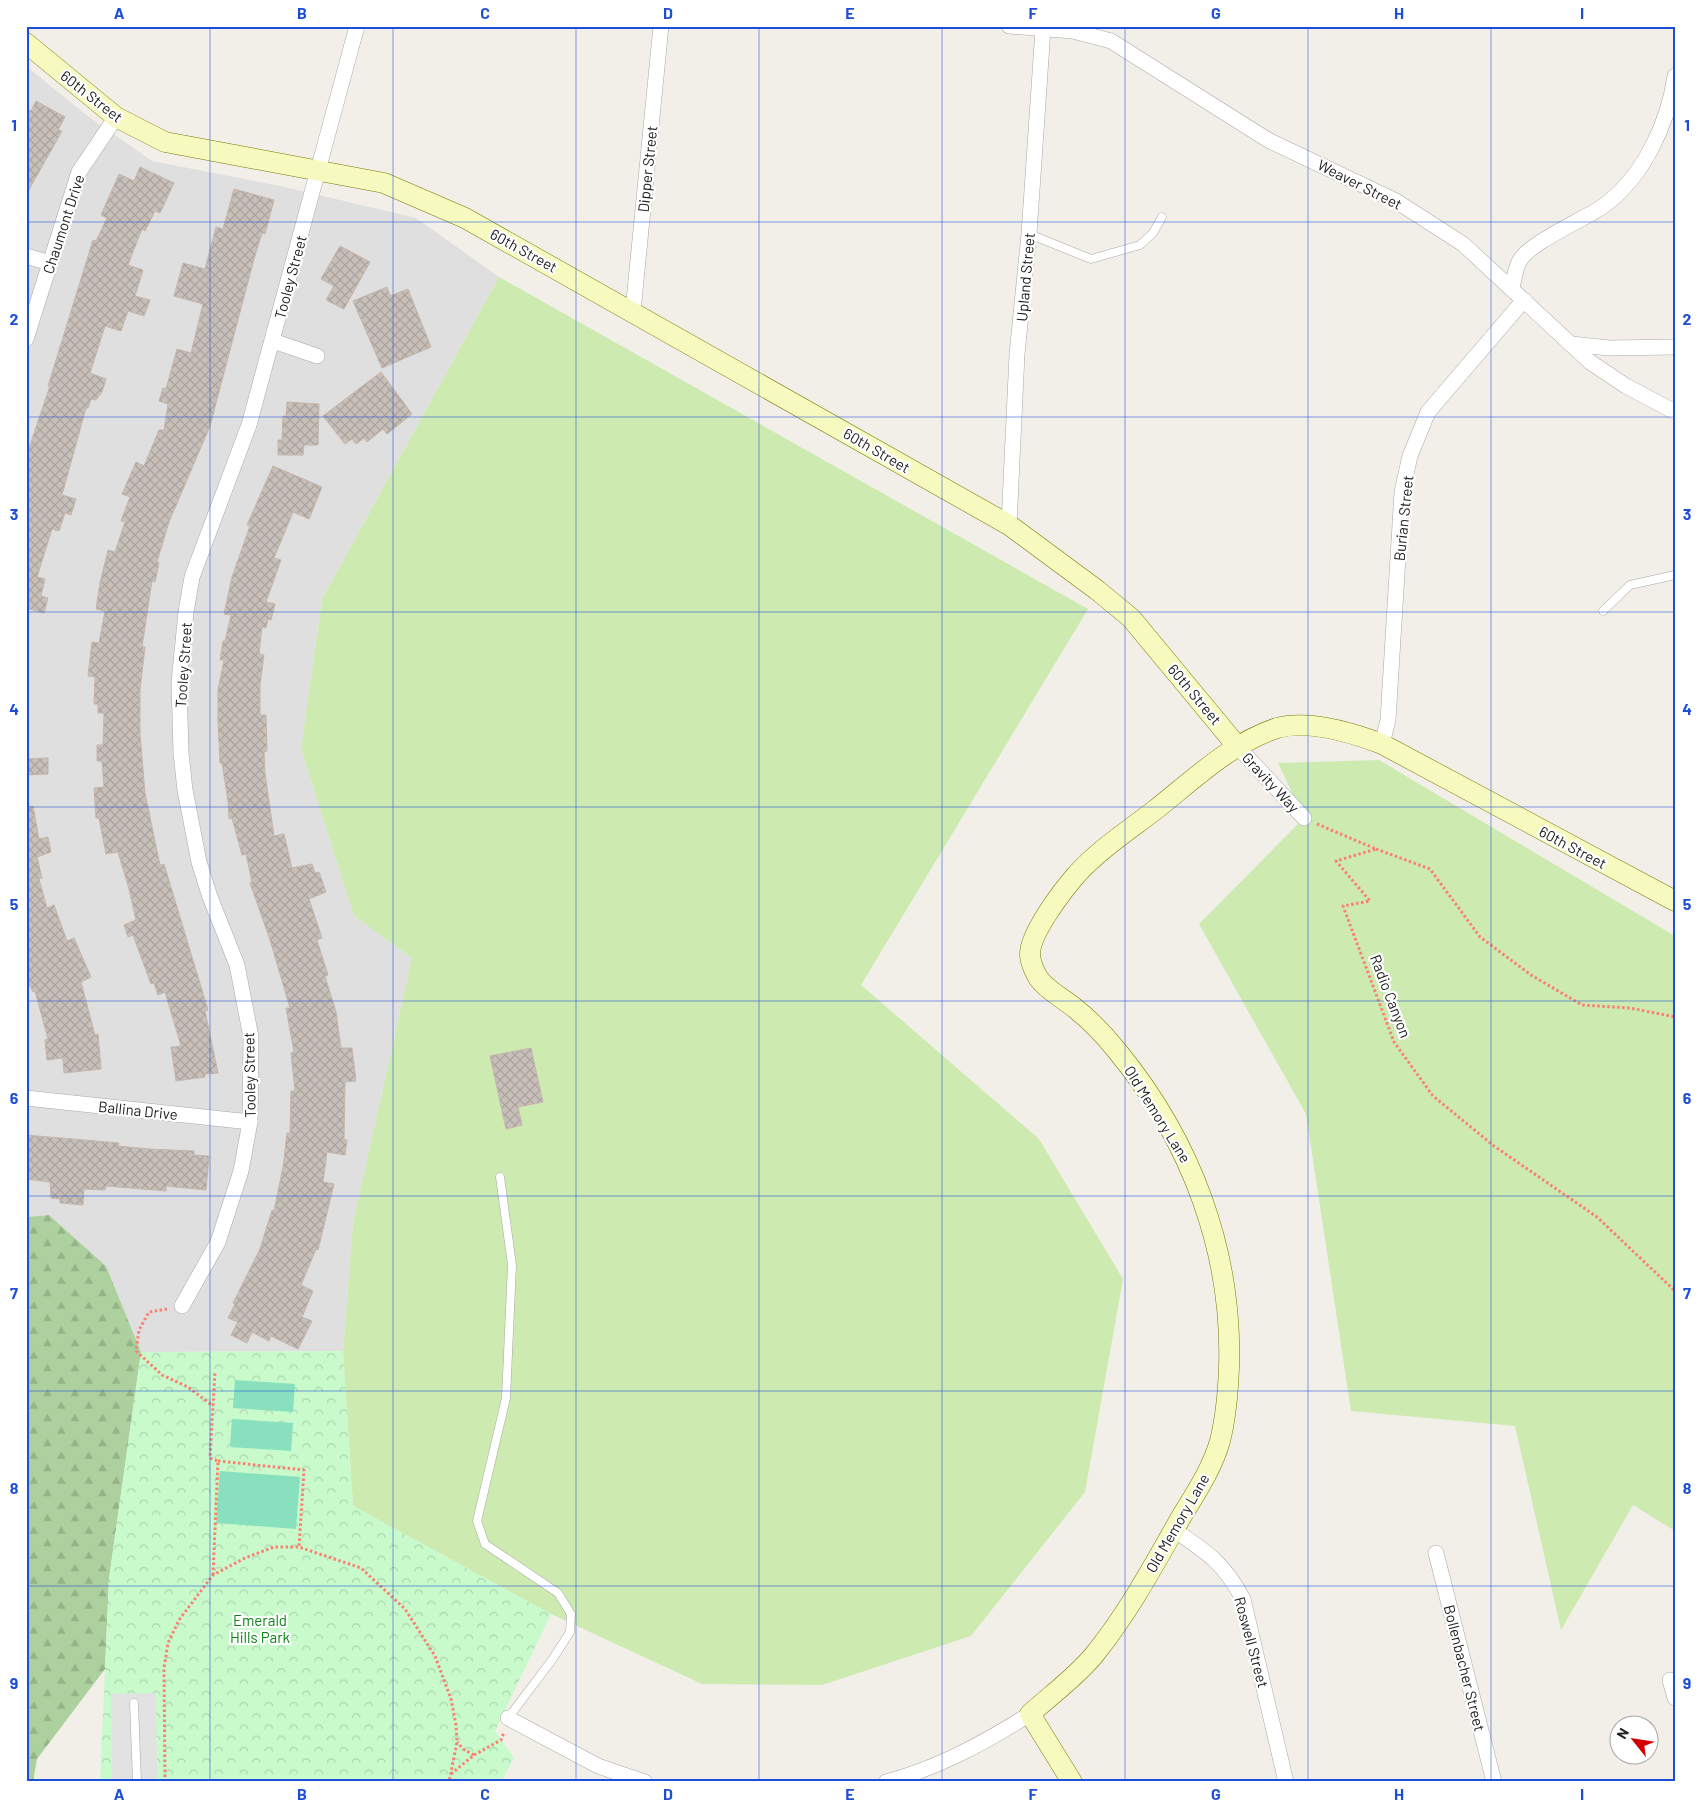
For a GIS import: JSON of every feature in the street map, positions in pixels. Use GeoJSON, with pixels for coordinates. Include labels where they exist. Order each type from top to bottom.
{"type":"FeatureCollection","features":[{"type":"Feature","properties":{"kind":"street","name":"Tooley Street"},"geometry":{"type":"LineString","coordinates":[[182,1306],[223,1229],[241,1171],[250,1122],[251,1037],[237,965],[210,897],[191,826],[181,753],[179,682],[182,647],[192,578],[249,425],[357,26]]}},
{"type":"Feature","properties":{"kind":"street","name":"Dipper Street"},"geometry":{"type":"LineString","coordinates":[[633,311],[661,26]]}},
{"type":"Feature","properties":{"kind":"street","name":"Weaver Street"},"geometry":{"type":"LineString","coordinates":[[1008,26],[1073,31],[1111,41],[1268,140],[1396,201],[1463,244],[1590,362],[1626,386],[1675,412]]}},
{"type":"Feature","properties":{"kind":"street","name":"Upland Street"},"geometry":{"type":"LineString","coordinates":[[1009,525],[1017,354],[1029,234],[1043,29]]}},
{"type":"Feature","properties":{"kind":"street","name":"60th Street"},"geometry":{"type":"LineString","coordinates":[[26,43],[116,117],[165,142],[319,169],[384,183],[465,218],[633,311],[1009,525],[1097,590],[1131,618],[1237,746],[1280,727],[1314,727],[1348,732],[1382,744],[1674,897]]}},
{"type":"Feature","properties":{"kind":"street"},"geometry":{"type":"LineString","coordinates":[[1512,288],[1520,260],[1536,246],[1602,206],[1635,173],[1659,132],[1667,110],[1675,76]]}},
{"type":"Feature","properties":{"kind":"street","name":"Chaumont Drive"},"geometry":{"type":"LineString","coordinates":[[26,339],[79,172],[116,117]]}},
{"type":"Feature","properties":{"kind":"street"},"geometry":{"type":"LineString","coordinates":[[26,256],[50,263]]}},
{"type":"Feature","properties":{"kind":"street","name":"Burian Street"},"geometry":{"type":"LineString","coordinates":[[1382,744],[1388,720],[1402,492],[1410,456],[1428,412],[1524,300]]}},
{"type":"Feature","properties":{"kind":"street"},"geometry":{"type":"LineString","coordinates":[[273,341],[316,356]]}},
{"type":"Feature","properties":{"kind":"street"},"geometry":{"type":"LineString","coordinates":[[1572,344],[1608,348],[1675,347]]}},
{"type":"Feature","properties":{"kind":"street","name":"Gravity Way"},"geometry":{"type":"LineString","coordinates":[[1237,746],[1304,818]]}},
{"type":"Feature","properties":{"kind":"street","name":"Old Memory Lane"},"geometry":{"type":"LineString","coordinates":[[886,1782],[942,1763],[977,1746],[1030,1714],[1092,1658],[1126,1612],[1205,1476],[1219,1445],[1228,1398],[1229,1333],[1226,1293],[1213,1231],[1192,1170],[1143,1083],[1115,1048],[1085,1018],[1040,980],[1031,963],[1030,952],[1034,938],[1077,875],[1101,852],[1237,746]]}},
{"type":"Feature","properties":{"kind":"street","name":"Ballina Drive"},"geometry":{"type":"LineString","coordinates":[[26,1098],[250,1122]]}},
{"type":"Feature","properties":{"kind":"street","name":"Roswell Street"},"geometry":{"type":"LineString","coordinates":[[1174,1530],[1212,1556],[1230,1575],[1243,1599],[1286,1782]]}},
{"type":"Feature","properties":{"kind":"street","name":"Bollenbacher Street"},"geometry":{"type":"LineString","coordinates":[[1436,1554],[1494,1782]]}},
{"type":"Feature","properties":{"kind":"street"},"geometry":{"type":"LineString","coordinates":[[1670,1680],[1675,1698]]}},
{"type":"Feature","properties":{"kind":"street"},"geometry":{"type":"LineString","coordinates":[[1030,1714],[1072,1782]]}},
{"type":"Feature","properties":{"kind":"street"},"geometry":{"type":"LineString","coordinates":[[508,1718],[598,1766],[645,1782]]}},
{"type":"Feature","properties":{"kind":"lane"},"geometry":{"type":"LineString","coordinates":[[1029,234],[1091,259],[1140,245],[1153,233],[1162,216]]}},
{"type":"Feature","properties":{"kind":"lane"},"geometry":{"type":"LineString","coordinates":[[1603,611],[1630,586],[1675,575]]}},
{"type":"Feature","properties":{"kind":"lane"},"geometry":{"type":"LineString","coordinates":[[500,1177],[512,1265],[506,1398],[477,1521],[486,1544],[558,1593],[571,1614],[570,1632],[552,1660],[508,1718]]}},
{"type":"Feature","properties":{"kind":"lane"},"geometry":{"type":"LineString","coordinates":[[134,1703],[138,1782]]}},
{"type":"Feature","properties":{"kind":"path"},"geometry":{"type":"LineString","coordinates":[[1304,818],[1376,849],[1430,869],[1480,937],[1531,975],[1582,1005],[1630,1008],[1675,1017]]}},
{"type":"Feature","properties":{"kind":"path","name":"Radio Canyon"},"geometry":{"type":"LineString","coordinates":[[1376,849],[1336,861],[1370,901],[1343,906],[1394,1042],[1432,1096],[1494,1146],[1597,1217],[1675,1291]]}},
{"type":"Feature","properties":{"kind":"path"},"geometry":{"type":"LineString","coordinates":[[182,1306],[149,1312],[139,1330],[136,1351],[162,1375],[188,1387],[213,1406]]}},
{"type":"Feature","properties":{"kind":"path"},"geometry":{"type":"LineString","coordinates":[[215,1371],[210,1458],[218,1461],[304,1470],[299,1547]]}},
{"type":"Feature","properties":{"kind":"path"},"geometry":{"type":"LineString","coordinates":[[213,1575],[218,1461]]}},
{"type":"Feature","properties":{"kind":"path"},"geometry":{"type":"LineString","coordinates":[[165,1782],[164,1668],[168,1643],[179,1620],[213,1575],[245,1558],[274,1547],[299,1547],[361,1568],[405,1609],[435,1656],[451,1699],[457,1742],[449,1782]]}},
{"type":"Feature","properties":{"kind":"path"},"geometry":{"type":"LineString","coordinates":[[451,1774],[474,1755],[502,1740],[508,1718]]}},
{"type":"Feature","properties":{"kind":"path"},"geometry":{"type":"LineString","coordinates":[[457,1742],[463,1749],[474,1755]]}},
{"type":"Feature","properties":{"kind":"shaded area"},"geometry":{"type":"Polygon","coordinates":[[[26,66],[85,114],[152,161],[285,187],[416,218],[499,277],[322,599],[301,749],[354,916],[412,958],[353,1223],[343,1351],[141,1352],[106,1266],[49,1215],[26,1217],[26,66]]]}},
{"type":"Feature","properties":{"kind":"shaded area"},"geometry":{"type":"Polygon","coordinates":[[[156,1693],[157,1782],[112,1782],[111,1694],[156,1693]]]}},
{"type":"Feature","properties":{"kind":"green space"},"geometry":{"type":"Polygon","coordinates":[[[499,277],[1088,609],[861,985],[1039,1139],[1123,1279],[1085,1492],[971,1636],[822,1685],[702,1684],[551,1614],[353,1506],[343,1352],[353,1223],[412,958],[354,916],[301,749],[322,599],[499,277]]]}},
{"type":"Feature","properties":{"kind":"green space"},"geometry":{"type":"Polygon","coordinates":[[[1379,760],[1675,936],[1675,1531],[1633,1505],[1561,1630],[1515,1426],[1351,1411],[1306,1114],[1199,924],[1304,818],[1278,763],[1379,760]]]}},
{"type":"Feature","properties":{"kind":"green space"},"geometry":{"type":"Polygon","coordinates":[[[49,1215],[106,1266],[141,1352],[109,1579],[105,1669],[37,1759],[33,1782],[26,1782],[26,1217],[49,1215]]]}},
{"type":"Feature","properties":{"kind":"green space","name":"Emerald Hills Park"},"geometry":{"type":"Polygon","coordinates":[[[343,1351],[353,1506],[551,1614],[495,1731],[514,1758],[501,1782],[100,1782],[109,1579],[141,1352],[343,1351]]]}},
{"type":"Feature","properties":{"kind":"green space"},"geometry":{"type":"Polygon","coordinates":[[[235,1380],[295,1384],[293,1412],[233,1408],[235,1380]]]}},
{"type":"Feature","properties":{"kind":"green space"},"geometry":{"type":"Polygon","coordinates":[[[232,1419],[293,1423],[291,1451],[230,1447],[232,1419]]]}},
{"type":"Feature","properties":{"kind":"green space"},"geometry":{"type":"Polygon","coordinates":[[[220,1471],[300,1477],[296,1529],[216,1523],[220,1471]]]}},
{"type":"Feature","properties":{"kind":"building"},"geometry":{"type":"Polygon","coordinates":[[[36,101],[65,117],[58,130],[62,131],[26,195],[26,108],[31,111],[36,101]]]}},
{"type":"Feature","properties":{"kind":"building"},"geometry":{"type":"Polygon","coordinates":[[[140,167],[174,183],[160,213],[155,211],[145,231],[142,229],[128,265],[143,270],[135,296],[150,300],[144,316],[128,311],[121,331],[105,326],[90,373],[106,379],[102,392],[96,400],[91,399],[88,408],[86,408],[62,495],[76,499],[71,515],[65,513],[59,531],[52,529],[37,577],[45,579],[41,596],[48,598],[44,613],[26,608],[26,457],[50,386],[48,386],[93,240],[96,241],[107,218],[101,215],[119,174],[134,181],[140,167]]]}},
{"type":"Feature","properties":{"kind":"building"},"geometry":{"type":"Polygon","coordinates":[[[234,189],[274,200],[265,234],[262,233],[254,259],[210,426],[169,522],[157,562],[159,563],[155,582],[152,581],[142,647],[145,647],[140,690],[140,734],[145,793],[160,865],[164,864],[208,1010],[205,1011],[218,1073],[176,1081],[171,1047],[181,1046],[165,992],[158,995],[154,983],[151,984],[133,935],[128,937],[124,925],[136,920],[129,889],[118,852],[106,854],[99,818],[96,818],[94,788],[104,787],[102,761],[97,761],[97,745],[103,745],[104,713],[98,713],[98,704],[94,704],[95,677],[88,676],[92,642],[99,643],[105,611],[96,609],[100,583],[108,550],[115,552],[125,522],[121,521],[130,497],[122,494],[136,462],[144,466],[159,430],[164,430],[168,404],[159,401],[163,388],[166,389],[177,349],[191,353],[203,304],[174,296],[183,263],[205,269],[216,227],[223,229],[234,189]]]}},
{"type":"Feature","properties":{"kind":"building"},"geometry":{"type":"Polygon","coordinates":[[[340,246],[370,262],[344,309],[326,300],[334,286],[321,279],[340,246]]]}},
{"type":"Feature","properties":{"kind":"building"},"geometry":{"type":"Polygon","coordinates":[[[387,287],[390,296],[408,289],[431,347],[382,368],[353,301],[387,287]]]}},
{"type":"Feature","properties":{"kind":"building"},"geometry":{"type":"Polygon","coordinates":[[[381,372],[412,414],[387,434],[383,429],[367,442],[364,438],[356,444],[352,439],[345,444],[323,416],[381,372]]]}},
{"type":"Feature","properties":{"kind":"building"},"geometry":{"type":"Polygon","coordinates":[[[287,402],[319,404],[318,445],[304,445],[303,455],[278,455],[278,440],[282,440],[283,416],[286,416],[287,402]]]}},
{"type":"Feature","properties":{"kind":"building"},"geometry":{"type":"Polygon","coordinates":[[[273,466],[322,487],[309,519],[293,512],[274,558],[281,560],[266,602],[275,604],[271,620],[268,619],[266,628],[262,627],[259,654],[264,655],[260,685],[260,715],[266,715],[267,751],[264,752],[265,773],[274,836],[284,834],[292,868],[312,864],[315,873],[319,872],[326,892],[309,899],[322,938],[317,940],[328,975],[325,976],[336,1012],[341,1048],[352,1048],[356,1081],[345,1082],[344,1140],[347,1140],[345,1155],[327,1152],[323,1182],[334,1184],[318,1250],[316,1249],[301,1285],[313,1291],[302,1317],[312,1321],[298,1349],[271,1336],[269,1341],[252,1332],[247,1343],[231,1335],[238,1322],[228,1318],[235,1304],[233,1303],[260,1249],[272,1210],[274,1211],[283,1167],[287,1133],[290,1133],[291,1091],[295,1091],[291,1053],[294,1052],[286,1008],[290,1008],[270,940],[250,883],[252,882],[246,854],[242,855],[232,818],[229,819],[222,763],[220,763],[218,721],[218,690],[224,660],[220,660],[223,641],[225,641],[231,615],[224,614],[232,577],[250,526],[247,525],[273,466]]]}},
{"type":"Feature","properties":{"kind":"building"},"geometry":{"type":"Polygon","coordinates":[[[48,758],[48,774],[26,775],[26,759],[48,758]]]}},
{"type":"Feature","properties":{"kind":"building"},"geometry":{"type":"Polygon","coordinates":[[[33,806],[39,839],[48,837],[51,852],[37,857],[42,878],[39,879],[47,908],[54,905],[67,941],[74,938],[91,977],[81,982],[95,1035],[98,1034],[101,1069],[64,1073],[63,1058],[47,1060],[45,1040],[48,1039],[35,991],[33,992],[26,978],[26,807],[33,806]]]}},
{"type":"Feature","properties":{"kind":"building"},"geometry":{"type":"Polygon","coordinates":[[[531,1048],[543,1102],[518,1107],[522,1125],[506,1129],[490,1056],[531,1048]]]}},
{"type":"Feature","properties":{"kind":"building"},"geometry":{"type":"Polygon","coordinates":[[[26,1135],[119,1143],[118,1146],[149,1149],[194,1151],[194,1155],[209,1156],[206,1190],[166,1186],[166,1191],[106,1186],[105,1190],[84,1189],[83,1205],[60,1203],[60,1199],[51,1198],[50,1182],[26,1179],[26,1135]]]}}]}
